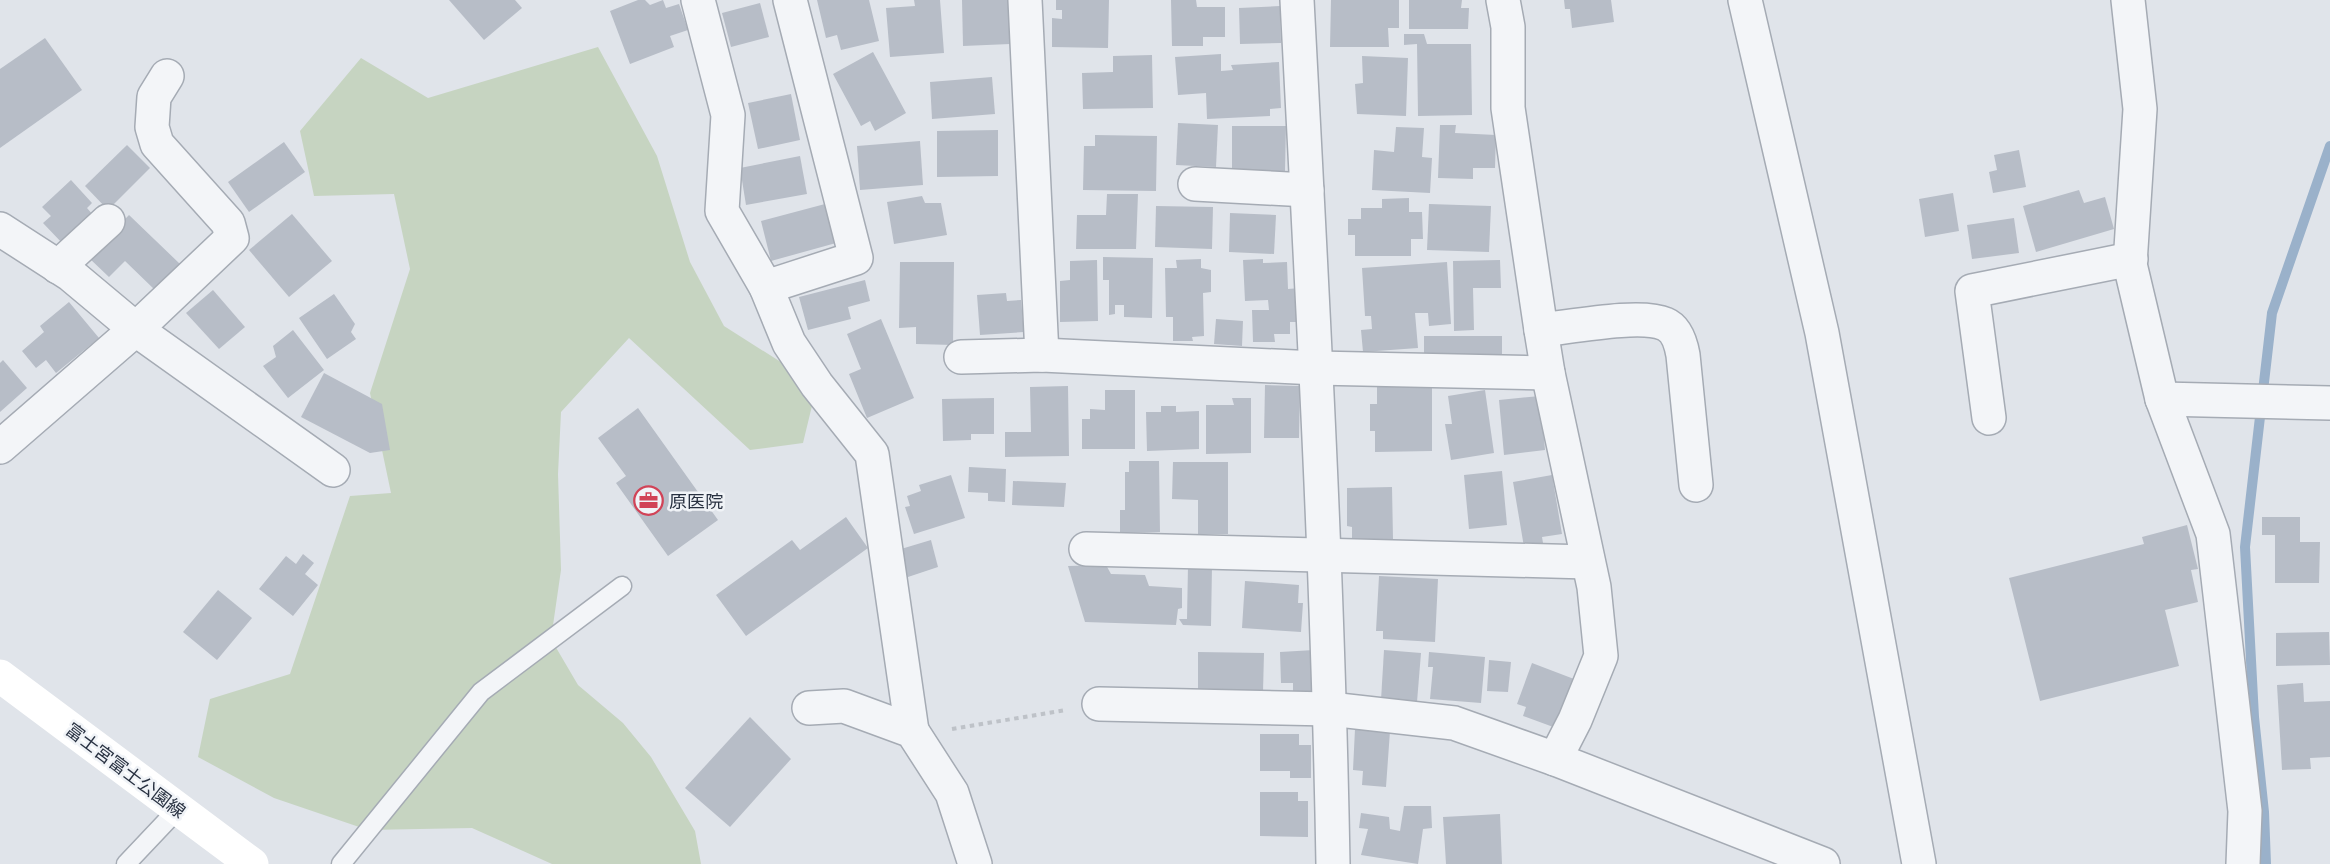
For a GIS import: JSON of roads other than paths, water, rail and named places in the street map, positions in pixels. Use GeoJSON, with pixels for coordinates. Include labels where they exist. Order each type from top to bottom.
{"type":"FeatureCollection","features":[{"type":"Feature","properties":{"kind":"main road","name":"富士宮富士公園線"},"geometry":{"type":"LineString","coordinates":[[0,676],[252,864]]}},
{"type":"Feature","properties":{"kind":"street"},"geometry":{"type":"LineString","coordinates":[[698,0],[728,115],[722,211],[766,287],[789,343],[817,385],[872,454],[912,731],[952,793],[975,864]]}},
{"type":"Feature","properties":{"kind":"street"},"geometry":{"type":"LineString","coordinates":[[766,287],[856,258],[790,0]]}},
{"type":"Feature","properties":{"kind":"street"},"geometry":{"type":"LineString","coordinates":[[1025,0],[1042,355]]}},
{"type":"Feature","properties":{"kind":"street"},"geometry":{"type":"LineString","coordinates":[[1297,0],[1324,555],[1333,864]]}},
{"type":"Feature","properties":{"kind":"street"},"geometry":{"type":"LineString","coordinates":[[1503,0],[1508,27],[1508,108],[1541,330],[1548,373],[1594,587],[1601,656],[1575,720],[1555,759]]}},
{"type":"Feature","properties":{"kind":"street"},"geometry":{"type":"LineString","coordinates":[[1745,0],[1822,333],[1919,864]]}},
{"type":"Feature","properties":{"kind":"street"},"geometry":{"type":"LineString","coordinates":[[2128,0],[2139,109],[2130,264],[2162,399],[2212,534],[2245,811],[2243,864]]}},
{"type":"Feature","properties":{"kind":"street"},"geometry":{"type":"LineString","coordinates":[[0,447],[136,329],[232,238],[228,223],[157,144],[152,128],[154,97],[167,76]]}},
{"type":"Feature","properties":{"kind":"street"},"geometry":{"type":"LineString","coordinates":[[1195,184],[1307,190]]}},
{"type":"Feature","properties":{"kind":"street"},"geometry":{"type":"LineString","coordinates":[[58,267],[108,221]]}},
{"type":"Feature","properties":{"kind":"street"},"geometry":{"type":"LineString","coordinates":[[0,229],[71,275],[136,329],[333,470]]}},
{"type":"Feature","properties":{"kind":"street"},"geometry":{"type":"LineString","coordinates":[[1989,418],[1972,291],[2131,259]]}},
{"type":"Feature","properties":{"kind":"street"},"geometry":{"type":"LineString","coordinates":[[1541,330],[1644,319],[1667,324],[1680,340],[1683,355],[1696,485]]}},
{"type":"Feature","properties":{"kind":"street"},"geometry":{"type":"LineString","coordinates":[[961,357],[1042,355],[1316,368],[1548,373]]}},
{"type":"Feature","properties":{"kind":"street"},"geometry":{"type":"LineString","coordinates":[[2162,399],[2330,403]]}},
{"type":"Feature","properties":{"kind":"street"},"geometry":{"type":"LineString","coordinates":[[1086,549],[1588,562]]}},
{"type":"Feature","properties":{"kind":"street"},"geometry":{"type":"LineString","coordinates":[[1099,704],[1330,709],[1454,723],[1555,759],[1823,864]]}},
{"type":"Feature","properties":{"kind":"street"},"geometry":{"type":"LineString","coordinates":[[809,708],[844,706],[912,731]]}},
{"type":"Feature","properties":{"kind":"lane"},"geometry":{"type":"LineString","coordinates":[[341,864],[481,692],[622,586]]}},
{"type":"Feature","properties":{"kind":"lane"},"geometry":{"type":"LineString","coordinates":[[126,864],[178,809]]}},
{"type":"Feature","properties":{"kind":"waterway"},"geometry":{"type":"LineString","coordinates":[[2266,864],[2264,812],[2254,717],[2245,547],[2272,313],[2330,146]]}},
{"type":"Feature","properties":{"kind":"place","name":"原医院"},"geometry":{"type":"Point","coordinates":[648,501]}}]}
